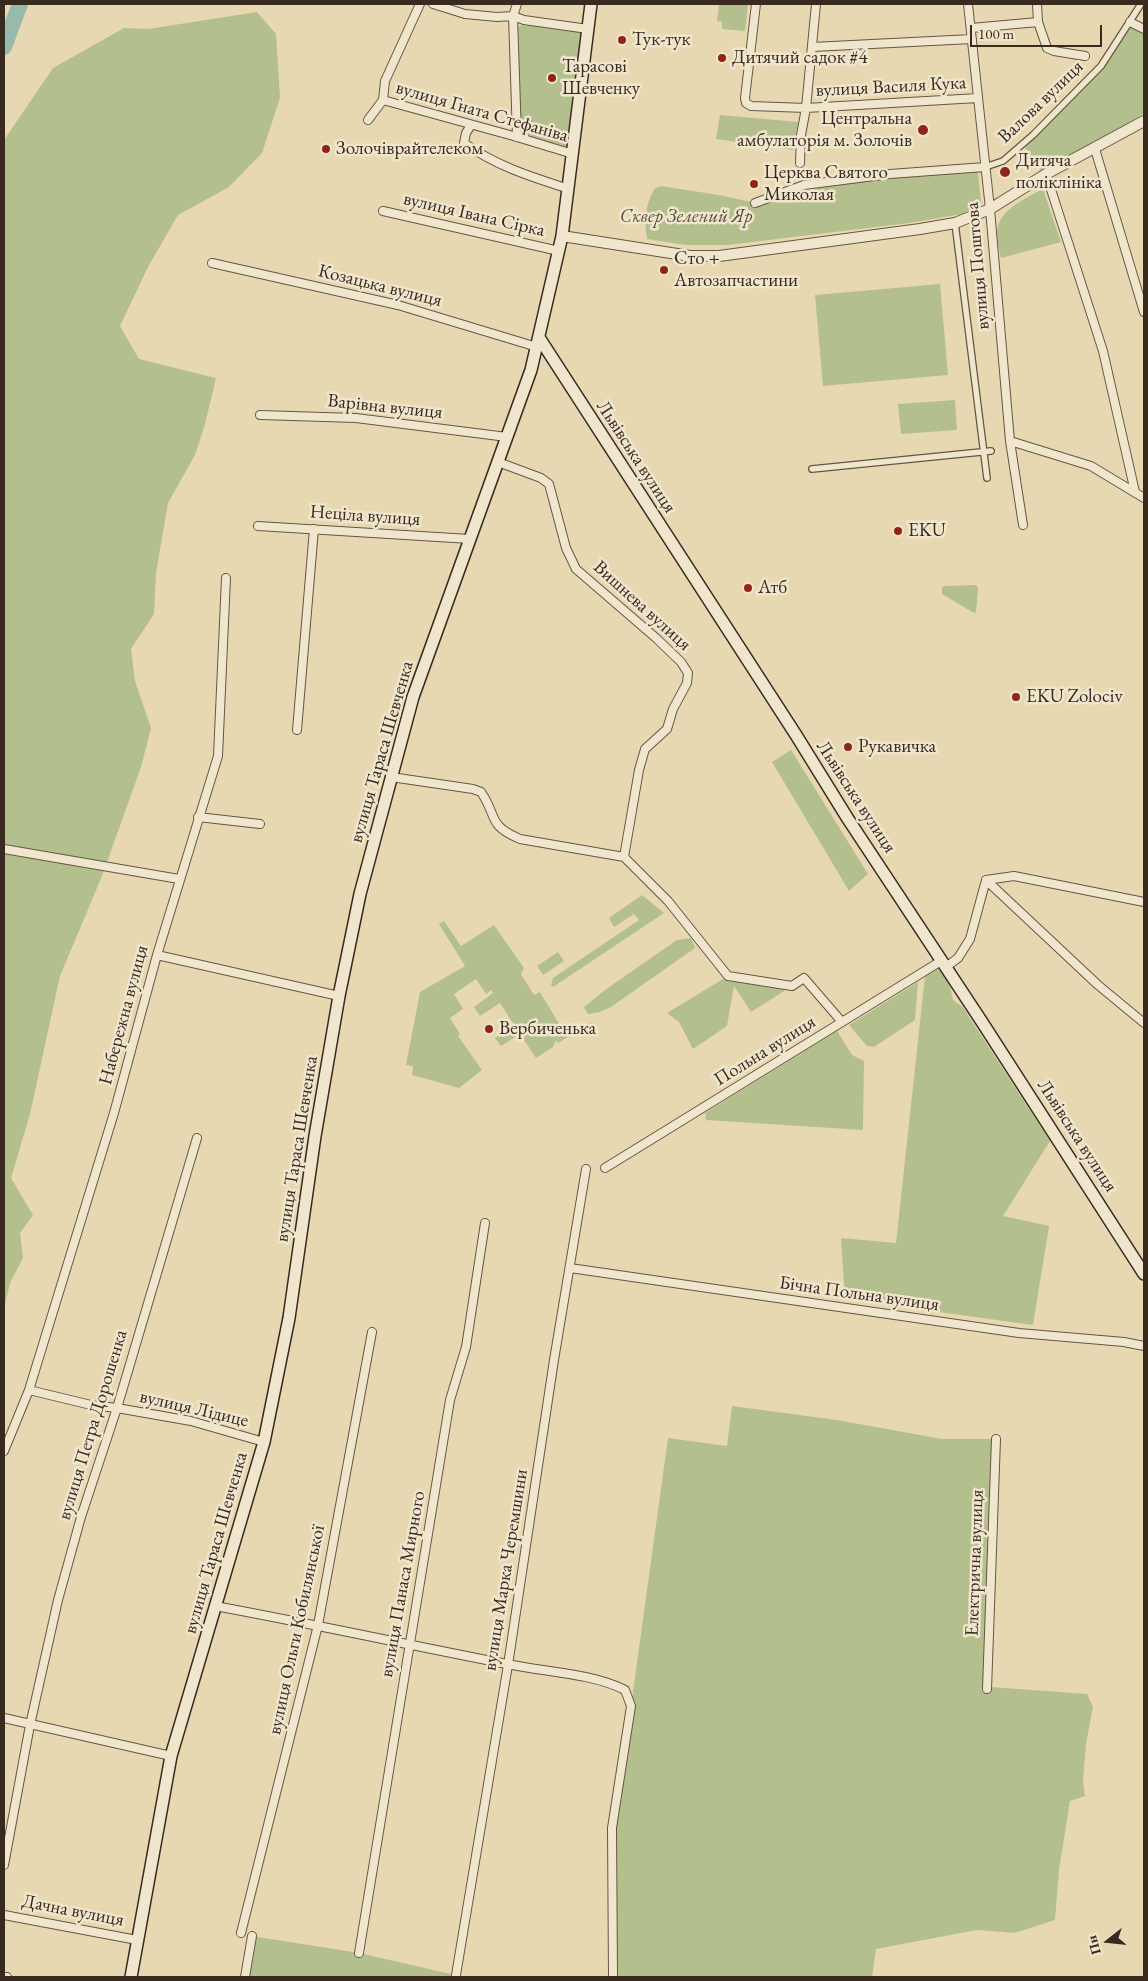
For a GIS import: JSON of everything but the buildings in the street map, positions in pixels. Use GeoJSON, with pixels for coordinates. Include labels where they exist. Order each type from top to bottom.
{"type":"FeatureCollection","features":[{"type":"Feature","properties":{"kind":"main road","name":"вулиця Тараса Шевченка"},"geometry":{"type":"LineString","coordinates":[[131,1977],[171,1756],[264,1442],[290,1318],[315,1136],[339,996],[360,894],[413,697],[531,370],[539,343],[562,236],[591,4]]}},
{"type":"Feature","properties":{"kind":"main road","name":"Львівська вулиця"},"geometry":{"type":"LineString","coordinates":[[539,343],[790,725],[848,819],[1144,1274]]}},
{"type":"Feature","properties":{"kind":"street"},"geometry":{"type":"LineString","coordinates":[[368,120],[382,100],[385,81],[420,4]]}},
{"type":"Feature","properties":{"kind":"street"},"geometry":{"type":"LineString","coordinates":[[433,4],[465,14],[497,17],[513,16],[524,20],[588,29]]}},
{"type":"Feature","properties":{"kind":"street"},"geometry":{"type":"LineString","coordinates":[[517,4],[513,16],[517,137]]}},
{"type":"Feature","properties":{"kind":"street","name":"вулиця Василя Кука"},"geometry":{"type":"LineString","coordinates":[[756,4],[745,98],[746,103],[751,106],[806,108],[978,98]]}},
{"type":"Feature","properties":{"kind":"street"},"geometry":{"type":"LineString","coordinates":[[800,163],[801,135],[806,108],[816,4]]}},
{"type":"Feature","properties":{"kind":"street","name":"вулиця Поштова"},"geometry":{"type":"LineString","coordinates":[[968,4],[990,209],[1010,441],[1022,525]]}},
{"type":"Feature","properties":{"kind":"street"},"geometry":{"type":"LineString","coordinates":[[1037,4],[1038,22],[1047,48],[1054,52],[1085,56]]}},
{"type":"Feature","properties":{"kind":"street","name":"Валова вулиця"},"geometry":{"type":"LineString","coordinates":[[755,203],[804,185],[890,174],[985,168],[1003,161],[1033,135],[1101,66],[1141,4]]}},
{"type":"Feature","properties":{"kind":"street"},"geometry":{"type":"LineString","coordinates":[[971,28],[1038,22]]}},
{"type":"Feature","properties":{"kind":"street"},"geometry":{"type":"LineString","coordinates":[[1130,22],[1144,29]]}},
{"type":"Feature","properties":{"kind":"street"},"geometry":{"type":"LineString","coordinates":[[812,48],[972,39]]}},
{"type":"Feature","properties":{"kind":"street","name":"вулиця Гната Стефаніва"},"geometry":{"type":"LineString","coordinates":[[382,100],[572,154]]}},
{"type":"Feature","properties":{"kind":"street"},"geometry":{"type":"LineString","coordinates":[[562,236],[690,256],[719,256],[955,223],[990,209],[1046,174],[1144,121]]}},
{"type":"Feature","properties":{"kind":"street"},"geometry":{"type":"LineString","coordinates":[[471,125],[466,133],[464,144],[479,154],[515,171],[569,189]]}},
{"type":"Feature","properties":{"kind":"street"},"geometry":{"type":"LineString","coordinates":[[1095,149],[1144,312]]}},
{"type":"Feature","properties":{"kind":"street"},"geometry":{"type":"LineString","coordinates":[[1046,174],[1103,351],[1135,492]]}},
{"type":"Feature","properties":{"kind":"street","name":"вулиця Івана Сірка"},"geometry":{"type":"LineString","coordinates":[[383,211],[559,251]]}},
{"type":"Feature","properties":{"kind":"street"},"geometry":{"type":"LineString","coordinates":[[955,223],[987,452],[987,478]]}},
{"type":"Feature","properties":{"kind":"street","name":"Козацька вулиця"},"geometry":{"type":"LineString","coordinates":[[212,263],[398,305],[539,343]]}},
{"type":"Feature","properties":{"kind":"street","name":"Варівна вулиця"},"geometry":{"type":"LineString","coordinates":[[260,415],[356,418],[507,437]]}},
{"type":"Feature","properties":{"kind":"street"},"geometry":{"type":"LineString","coordinates":[[1010,441],[1091,466],[1144,498]]}},
{"type":"Feature","properties":{"kind":"street"},"geometry":{"type":"LineString","coordinates":[[812,469],[987,452]]}},
{"type":"Feature","properties":{"kind":"street","name":"Вишнева вулиця"},"geometry":{"type":"LineString","coordinates":[[498,462],[541,478],[550,484],[566,548],[576,569],[656,638],[681,662],[688,673],[687,683],[673,709],[667,729],[645,749],[639,770],[624,857]]}},
{"type":"Feature","properties":{"kind":"street","name":"Неціла вулиця"},"geometry":{"type":"LineString","coordinates":[[258,526],[470,539]]}},
{"type":"Feature","properties":{"kind":"street"},"geometry":{"type":"LineString","coordinates":[[297,730],[314,529]]}},
{"type":"Feature","properties":{"kind":"street","name":"Набережна вулиця"},"geometry":{"type":"LineString","coordinates":[[4,1451],[29,1390],[114,1113],[179,879],[218,756],[226,578]]}},
{"type":"Feature","properties":{"kind":"street"},"geometry":{"type":"LineString","coordinates":[[391,777],[474,789],[481,792],[497,826],[507,834],[520,839],[624,857],[679,914],[728,976],[792,986],[804,978],[842,1022]]}},
{"type":"Feature","properties":{"kind":"street"},"geometry":{"type":"LineString","coordinates":[[198,817],[260,824]]}},
{"type":"Feature","properties":{"kind":"street"},"geometry":{"type":"LineString","coordinates":[[4,849],[179,879]]}},
{"type":"Feature","properties":{"kind":"street"},"geometry":{"type":"LineString","coordinates":[[986,880],[1014,876],[1144,902]]}},
{"type":"Feature","properties":{"kind":"street"},"geometry":{"type":"LineString","coordinates":[[986,880],[1098,985],[1144,1023]]}},
{"type":"Feature","properties":{"kind":"street","name":"Польна вулиця"},"geometry":{"type":"LineString","coordinates":[[605,1168],[842,1022],[944,964],[958,958],[965,950],[970,939],[986,880]]}},
{"type":"Feature","properties":{"kind":"street"},"geometry":{"type":"LineString","coordinates":[[157,955],[339,996]]}},
{"type":"Feature","properties":{"kind":"street","name":"вулиця Петра Дорошенка"},"geometry":{"type":"LineString","coordinates":[[30,1724],[58,1600],[81,1517],[117,1408],[198,1138]]}},
{"type":"Feature","properties":{"kind":"street","name":"вулиця Марка Черемшини"},"geometry":{"type":"LineString","coordinates":[[456,1976],[508,1665],[586,1169]]}},
{"type":"Feature","properties":{"kind":"street","name":"вулиця Панаса Мирного"},"geometry":{"type":"LineString","coordinates":[[359,1953],[450,1400],[466,1347],[485,1223]]}},
{"type":"Feature","properties":{"kind":"street","name":"Бічна Польна вулиця"},"geometry":{"type":"LineString","coordinates":[[570,1268],[1019,1333],[1124,1342],[1144,1346]]}},
{"type":"Feature","properties":{"kind":"street","name":"вулиця Ольги Кобилянської"},"geometry":{"type":"LineString","coordinates":[[241,1933],[318,1625],[372,1332]]}},
{"type":"Feature","properties":{"kind":"street","name":"вулиця Лідице"},"geometry":{"type":"LineString","coordinates":[[29,1390],[91,1405],[191,1422],[264,1442]]}},
{"type":"Feature","properties":{"kind":"street","name":"Електрична вулиця"},"geometry":{"type":"LineString","coordinates":[[987,1689],[996,1439]]}},
{"type":"Feature","properties":{"kind":"street"},"geometry":{"type":"LineString","coordinates":[[215,1606],[318,1625],[508,1665],[610,1682],[625,1690],[631,1706],[612,1828],[613,1977]]}},
{"type":"Feature","properties":{"kind":"street"},"geometry":{"type":"LineString","coordinates":[[4,1718],[171,1756]]}},
{"type":"Feature","properties":{"kind":"street"},"geometry":{"type":"LineString","coordinates":[[4,1865],[30,1724]]}},
{"type":"Feature","properties":{"kind":"street","name":"Дачна вулиця"},"geometry":{"type":"LineString","coordinates":[[4,1915],[137,1940]]}},
{"type":"Feature","properties":{"kind":"street"},"geometry":{"type":"LineString","coordinates":[[245,1977],[252,1936]]}},
{"type":"Feature","properties":{"kind":"green space"},"geometry":{"type":"Polygon","coordinates":[[[719,4],[748,4],[745,31],[722,29],[722,22],[717,21],[719,4]]]}},
{"type":"Feature","properties":{"kind":"green space"},"geometry":{"type":"Polygon","coordinates":[[[257,12],[276,34],[280,98],[262,153],[229,187],[178,215],[148,267],[120,326],[139,359],[216,378],[195,455],[168,503],[156,573],[154,614],[131,649],[135,681],[151,728],[141,767],[102,876],[60,976],[30,1114],[11,1178],[33,1215],[20,1233],[23,1258],[10,1283],[4,1309],[4,140],[53,68],[124,28],[148,29],[257,12]]]}},
{"type":"Feature","properties":{"kind":"green space"},"geometry":{"type":"Polygon","coordinates":[[[522,25],[583,30],[567,147],[521,133],[515,35],[516,28],[522,25]]]}},
{"type":"Feature","properties":{"kind":"green space"},"geometry":{"type":"Polygon","coordinates":[[[1131,27],[1144,35],[1144,113],[1092,148],[1042,172],[1025,148],[1131,27]]]}},
{"type":"Feature","properties":{"kind":"green space"},"geometry":{"type":"Polygon","coordinates":[[[720,115],[798,122],[793,150],[716,139],[720,115]]]}},
{"type":"Feature","properties":{"kind":"green space","name":"Сквер Зелений Яр"},"geometry":{"type":"Polygon","coordinates":[[[967,170],[978,172],[981,203],[962,214],[909,223],[728,245],[685,245],[647,239],[647,207],[655,188],[661,186],[751,202],[872,177],[967,170]]]}},
{"type":"Feature","properties":{"kind":"green space"},"geometry":{"type":"Polygon","coordinates":[[[1043,189],[1061,242],[1001,258],[997,234],[1001,219],[1013,206],[1043,189]]]}},
{"type":"Feature","properties":{"kind":"green space"},"geometry":{"type":"Polygon","coordinates":[[[940,284],[948,375],[823,386],[815,295],[940,284]]]}},
{"type":"Feature","properties":{"kind":"green space"},"geometry":{"type":"Polygon","coordinates":[[[955,400],[957,430],[901,434],[898,404],[955,400]]]}},
{"type":"Feature","properties":{"kind":"green space"},"geometry":{"type":"Polygon","coordinates":[[[976,585],[978,588],[976,612],[974,613],[942,594],[944,586],[976,585]]]}},
{"type":"Feature","properties":{"kind":"green space"},"geometry":{"type":"Polygon","coordinates":[[[791,750],[868,874],[849,891],[772,762],[791,750]]]}},
{"type":"Feature","properties":{"kind":"green space"},"geometry":{"type":"Polygon","coordinates":[[[642,895],[664,913],[553,987],[551,985],[553,978],[639,920],[634,914],[614,927],[609,918],[642,895]]]}},
{"type":"Feature","properties":{"kind":"green space"},"geometry":{"type":"Polygon","coordinates":[[[444,921],[461,946],[494,925],[524,968],[521,974],[534,995],[540,992],[561,1027],[587,1025],[597,1020],[558,1043],[556,1040],[553,1047],[536,1058],[520,1034],[501,1046],[495,1038],[514,1025],[500,1003],[480,1016],[474,1007],[493,993],[491,990],[486,994],[476,979],[454,994],[463,1009],[450,1018],[460,1034],[458,1036],[482,1070],[459,1088],[412,1075],[413,1066],[406,1065],[420,992],[465,966],[439,924],[444,921]]]}},
{"type":"Feature","properties":{"kind":"green space"},"geometry":{"type":"Polygon","coordinates":[[[691,938],[695,948],[611,1007],[600,1012],[588,1014],[584,1007],[605,990],[677,940],[691,938]]]}},
{"type":"Feature","properties":{"kind":"green space"},"geometry":{"type":"Polygon","coordinates":[[[558,952],[564,961],[543,975],[537,966],[558,952]]]}},
{"type":"Feature","properties":{"kind":"green space"},"geometry":{"type":"Polygon","coordinates":[[[938,969],[949,985],[955,1002],[962,1006],[1050,1141],[1003,1216],[1049,1226],[1033,1325],[845,1299],[841,1238],[896,1243],[925,976],[938,969]]]}},
{"type":"Feature","properties":{"kind":"green space"},"geometry":{"type":"Polygon","coordinates":[[[728,976],[792,986],[751,1012],[734,986],[727,1026],[693,1049],[679,1022],[667,1013],[728,976]]]}},
{"type":"Feature","properties":{"kind":"green space"},"geometry":{"type":"Polygon","coordinates":[[[918,982],[915,1020],[874,1047],[867,1046],[849,1025],[918,982]]]}},
{"type":"Feature","properties":{"kind":"green space"},"geometry":{"type":"Polygon","coordinates":[[[837,1031],[852,1055],[864,1061],[863,1130],[706,1120],[705,1113],[837,1031]]]}},
{"type":"Feature","properties":{"kind":"green space"},"geometry":{"type":"Polygon","coordinates":[[[732,1406],[837,1420],[942,1439],[996,1439],[991,1687],[1087,1694],[1093,1707],[1086,1744],[1083,1781],[1085,1796],[1070,1801],[1059,1870],[1055,1920],[1015,1933],[977,1930],[876,1949],[872,1977],[613,1977],[612,1828],[668,1438],[727,1446],[732,1406]]]}},
{"type":"Feature","properties":{"kind":"green space"},"geometry":{"type":"Polygon","coordinates":[[[252,1936],[359,1953],[464,1977],[245,1977],[252,1936]]]}},
{"type":"Feature","properties":{"kind":"waterway"},"geometry":{"type":"LineString","coordinates":[[4,47],[20,4]]}},
{"type":"Feature","properties":{"kind":"place","name":"Тук-тук"},"geometry":{"type":"Point","coordinates":[622,40]}},
{"type":"Feature","properties":{"kind":"place","name":"Дитячий садок #4"},"geometry":{"type":"Point","coordinates":[722,58]}},
{"type":"Feature","properties":{"kind":"place","name":"Тарасові Шевченку"},"geometry":{"type":"Point","coordinates":[552,78]}},
{"type":"Feature","properties":{"kind":"place","name":"Центральна амбулаторія м. Золочів"},"geometry":{"type":"Point","coordinates":[923,130]}},
{"type":"Feature","properties":{"kind":"place","name":"Золочіврайтелеком"},"geometry":{"type":"Point","coordinates":[326,149]}},
{"type":"Feature","properties":{"kind":"place","name":"Дитяча поліклініка"},"geometry":{"type":"Point","coordinates":[1005,172]}},
{"type":"Feature","properties":{"kind":"place","name":"Церква Святого Миколая"},"geometry":{"type":"Point","coordinates":[754,184]}},
{"type":"Feature","properties":{"kind":"place","name":"Сто + Автозапчастини"},"geometry":{"type":"Point","coordinates":[664,270]}},
{"type":"Feature","properties":{"kind":"place","name":"EKU"},"geometry":{"type":"Point","coordinates":[898,531]}},
{"type":"Feature","properties":{"kind":"place","name":"Атб"},"geometry":{"type":"Point","coordinates":[748,588]}},
{"type":"Feature","properties":{"kind":"place","name":"EKU Zolociv"},"geometry":{"type":"Point","coordinates":[1016,697]}},
{"type":"Feature","properties":{"kind":"place","name":"Рукавичка"},"geometry":{"type":"Point","coordinates":[848,747]}},
{"type":"Feature","properties":{"kind":"place","name":"Вербиченька"},"geometry":{"type":"Point","coordinates":[489,1029]}}]}
